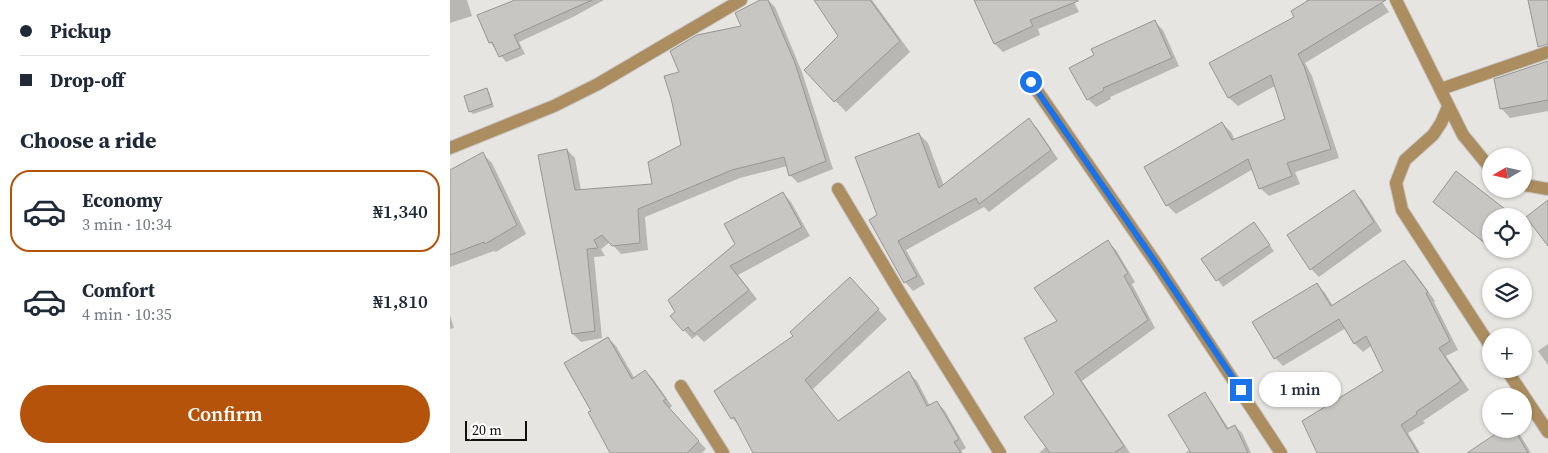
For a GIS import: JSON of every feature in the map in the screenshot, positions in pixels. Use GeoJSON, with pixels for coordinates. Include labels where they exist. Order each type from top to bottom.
{"type":"FeatureCollection","features":[{"type":"Feature","properties":{"kind":"street"},"geometry":{"type":"LineString","coordinates":[[450,148],[562,102],[598,84],[741,0]]}},
{"type":"Feature","properties":{"kind":"street"},"geometry":{"type":"LineString","coordinates":[[1396,0],[1463,135],[1482,159]]}},
{"type":"Feature","properties":{"kind":"street"},"geometry":{"type":"LineString","coordinates":[[1440,89],[1548,52]]}},
{"type":"Feature","properties":{"kind":"street"},"geometry":{"type":"LineString","coordinates":[[1031,82],[1156,263],[1281,453]]}},
{"type":"Feature","properties":{"kind":"street"},"geometry":{"type":"LineString","coordinates":[[1448,107],[1433,135],[1406,160],[1396,183],[1402,210],[1482,333]]}},
{"type":"Feature","properties":{"kind":"street"},"geometry":{"type":"LineString","coordinates":[[1532,186],[1548,189]]}},
{"type":"Feature","properties":{"kind":"street"},"geometry":{"type":"LineString","coordinates":[[838,189],[1000,453]]}},
{"type":"Feature","properties":{"kind":"street"},"geometry":{"type":"LineString","coordinates":[[1512,378],[1548,432]]}},
{"type":"Feature","properties":{"kind":"street"},"geometry":{"type":"LineString","coordinates":[[680,386],[723,453]]}},
{"type":"Feature","properties":{"kind":"building"},"geometry":{"type":"Polygon","coordinates":[[[515,0],[592,0],[514,35],[520,48],[499,57],[492,42],[489,43],[477,15],[515,0]]]}},
{"type":"Feature","properties":{"kind":"building"},"geometry":{"type":"Polygon","coordinates":[[[760,0],[768,0],[795,63],[826,161],[789,176],[784,157],[732,170],[638,209],[640,243],[612,246],[602,235],[594,240],[598,248],[587,249],[595,331],[572,334],[538,155],[567,149],[575,190],[652,184],[648,162],[681,145],[671,98],[664,76],[679,72],[670,51],[697,35],[741,26],[735,13],[760,0]]]}},
{"type":"Feature","properties":{"kind":"building"},"geometry":{"type":"Polygon","coordinates":[[[814,0],[870,0],[900,41],[834,102],[804,70],[838,36],[814,0]]]}},
{"type":"Feature","properties":{"kind":"building"},"geometry":{"type":"Polygon","coordinates":[[[974,0],[1078,1],[1030,20],[1033,26],[994,44],[974,0]]]}},
{"type":"Feature","properties":{"kind":"building"},"geometry":{"type":"Polygon","coordinates":[[[1309,0],[1386,0],[1298,54],[1304,66],[1331,149],[1287,163],[1292,176],[1259,189],[1248,159],[1166,206],[1144,167],[1222,122],[1232,140],[1285,119],[1271,75],[1228,98],[1209,63],[1294,17],[1291,11],[1309,0]]]}},
{"type":"Feature","properties":{"kind":"building"},"geometry":{"type":"Polygon","coordinates":[[[1528,0],[1548,0],[1548,44],[1538,47],[1528,0]]]}},
{"type":"Feature","properties":{"kind":"building"},"geometry":{"type":"Polygon","coordinates":[[[1155,20],[1172,58],[1103,88],[1104,90],[1087,100],[1069,68],[1094,55],[1091,49],[1155,20]]]}},
{"type":"Feature","properties":{"kind":"building"},"geometry":{"type":"Polygon","coordinates":[[[1548,61],[1548,100],[1500,109],[1494,79],[1548,61]]]}},
{"type":"Feature","properties":{"kind":"building"},"geometry":{"type":"Polygon","coordinates":[[[487,88],[492,104],[469,112],[464,96],[487,88]]]}},
{"type":"Feature","properties":{"kind":"building"},"geometry":{"type":"Polygon","coordinates":[[[1029,118],[1051,150],[979,204],[976,198],[898,241],[917,276],[904,283],[869,220],[877,215],[855,157],[919,133],[939,188],[1029,118]]]}},
{"type":"Feature","properties":{"kind":"building"},"geometry":{"type":"Polygon","coordinates":[[[483,152],[517,225],[485,244],[484,242],[450,255],[450,170],[483,152]]]}},
{"type":"Feature","properties":{"kind":"building"},"geometry":{"type":"Polygon","coordinates":[[[1456,171],[1482,191],[1482,198],[1491,198],[1504,208],[1482,208],[1482,241],[1433,202],[1456,171]]]}},
{"type":"Feature","properties":{"kind":"building"},"geometry":{"type":"Polygon","coordinates":[[[1354,190],[1374,222],[1310,270],[1287,235],[1354,190]]]}},
{"type":"Feature","properties":{"kind":"building"},"geometry":{"type":"Polygon","coordinates":[[[783,192],[802,227],[730,266],[749,290],[694,334],[688,327],[683,331],[670,316],[675,312],[668,300],[735,244],[724,224],[783,192]]]}},
{"type":"Feature","properties":{"kind":"building"},"geometry":{"type":"Polygon","coordinates":[[[1548,200],[1548,246],[1532,225],[1532,212],[1548,200]]]}},
{"type":"Feature","properties":{"kind":"building"},"geometry":{"type":"Polygon","coordinates":[[[1254,222],[1270,245],[1216,281],[1201,259],[1254,222]]]}},
{"type":"Feature","properties":{"kind":"building"},"geometry":{"type":"Polygon","coordinates":[[[1108,240],[1128,273],[1124,276],[1148,320],[1075,372],[1124,446],[1114,453],[1050,453],[1024,417],[1054,394],[1024,338],[1057,321],[1034,288],[1108,240]]]}},
{"type":"Feature","properties":{"kind":"building"},"geometry":{"type":"Polygon","coordinates":[[[1404,260],[1428,292],[1426,293],[1450,341],[1439,348],[1461,381],[1416,412],[1417,414],[1401,425],[1418,453],[1317,453],[1302,421],[1383,371],[1366,336],[1354,344],[1339,319],[1274,359],[1252,322],[1317,283],[1331,306],[1404,260]]]}},
{"type":"Feature","properties":{"kind":"building"},"geometry":{"type":"Polygon","coordinates":[[[850,277],[879,309],[805,380],[838,421],[909,371],[927,406],[937,401],[959,439],[954,442],[961,453],[753,453],[734,417],[731,419],[714,391],[793,336],[790,332],[850,277]]]}},
{"type":"Feature","properties":{"kind":"building"},"geometry":{"type":"Polygon","coordinates":[[[608,337],[632,379],[645,370],[666,399],[663,401],[699,441],[687,453],[610,453],[588,412],[591,411],[564,363],[608,337]]]}},
{"type":"Feature","properties":{"kind":"building"},"geometry":{"type":"Polygon","coordinates":[[[1205,392],[1227,429],[1235,425],[1248,453],[1191,453],[1168,415],[1205,392]]]}},
{"type":"Feature","properties":{"kind":"building"},"geometry":{"type":"Polygon","coordinates":[[[1490,438],[1519,438],[1528,453],[1467,453],[1490,438]]]}},
{"type":"Feature","properties":{"kind":"route"},"geometry":{"type":"LineString","coordinates":[[1031,82],[1241,390]]}}]}
